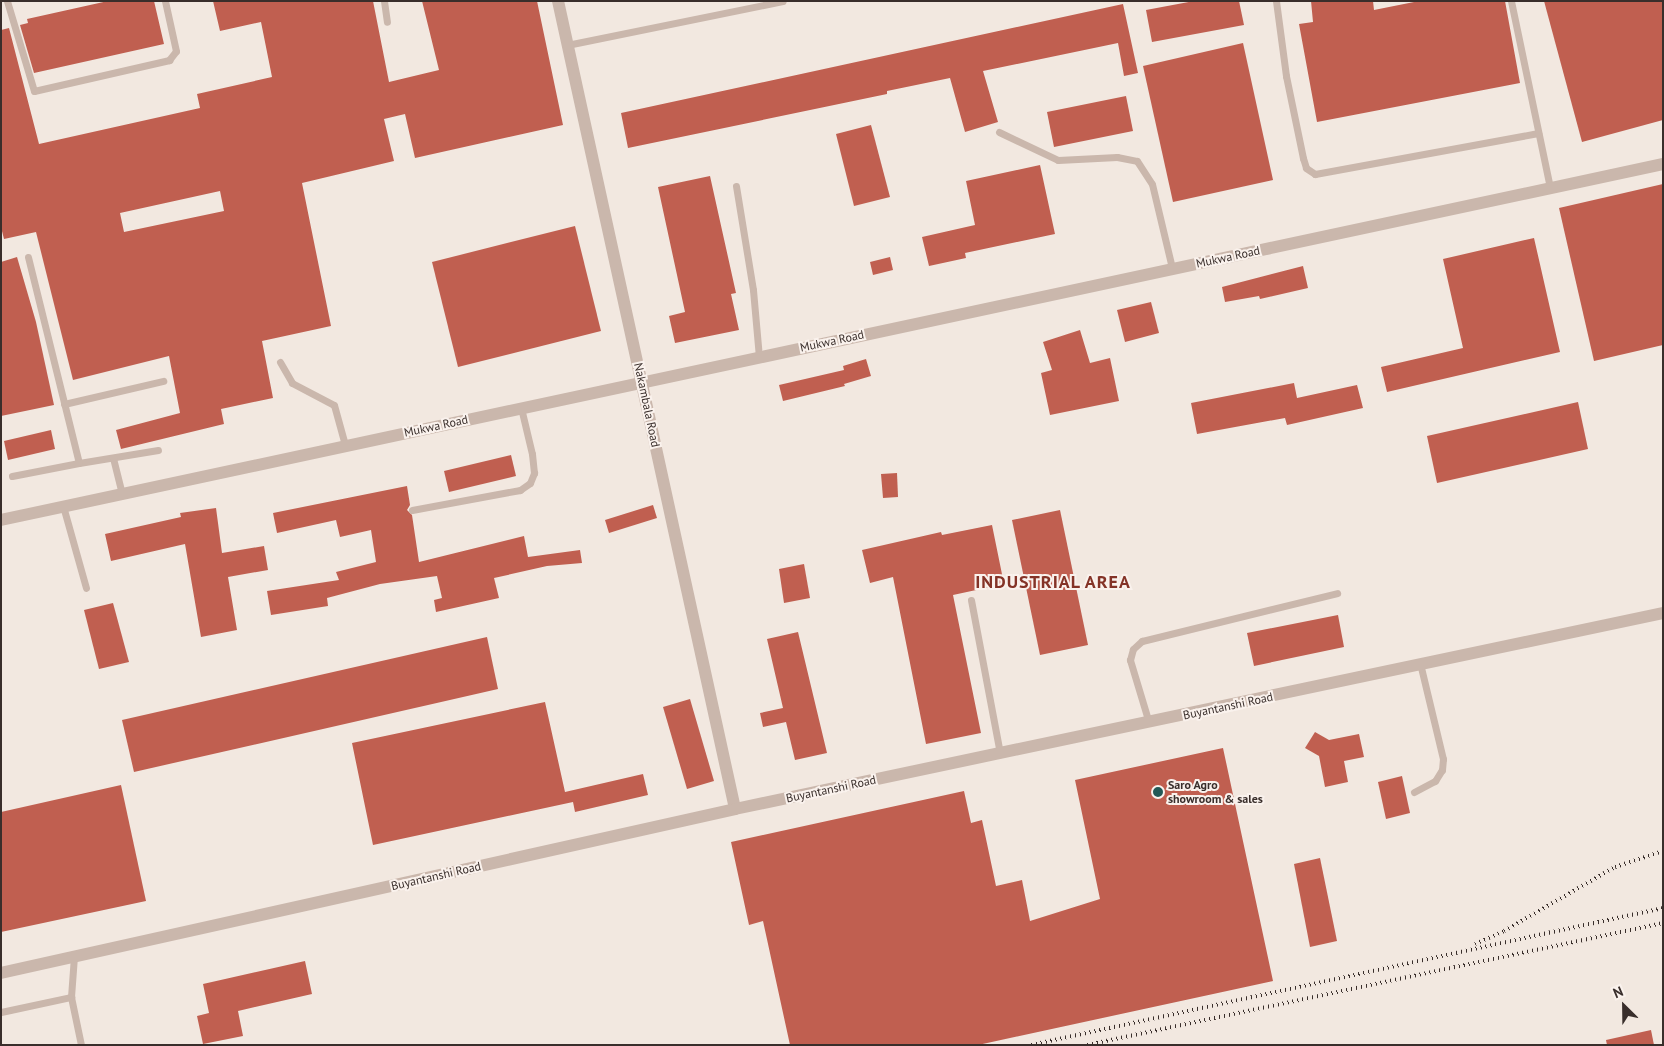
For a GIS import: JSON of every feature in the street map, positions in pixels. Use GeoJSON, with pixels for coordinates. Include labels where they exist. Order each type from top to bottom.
{"type":"FeatureCollection","features":[{"type":"Feature","properties":{"kind":"street","name":"Nakambala Road"},"geometry":{"type":"LineString","coordinates":[[558,1],[735,809]]}},
{"type":"Feature","properties":{"kind":"street","name":"Mukwa Road"},"geometry":{"type":"LineString","coordinates":[[1,520],[1663,164]]}},
{"type":"Feature","properties":{"kind":"street","name":"Buyantanshi Road"},"geometry":{"type":"LineString","coordinates":[[1,972],[735,809],[1150,724],[1420,664],[1663,613]]}},
{"type":"Feature","properties":{"kind":"lane"},"geometry":{"type":"LineString","coordinates":[[7,1],[34,92],[169,60],[176,51],[165,1]]}},
{"type":"Feature","properties":{"kind":"lane"},"geometry":{"type":"LineString","coordinates":[[384,1],[387,22]]}},
{"type":"Feature","properties":{"kind":"lane"},"geometry":{"type":"LineString","coordinates":[[567,44],[783,1]]}},
{"type":"Feature","properties":{"kind":"lane"},"geometry":{"type":"LineString","coordinates":[[1276,1],[1286,76],[1303,158],[1306,168],[1315,174],[1538,133]]}},
{"type":"Feature","properties":{"kind":"lane"},"geometry":{"type":"LineString","coordinates":[[1511,1],[1550,188]]}},
{"type":"Feature","properties":{"kind":"lane"},"geometry":{"type":"LineString","coordinates":[[999,132],[1058,160],[1117,156],[1137,161],[1152,184],[1172,268]]}},
{"type":"Feature","properties":{"kind":"lane"},"geometry":{"type":"LineString","coordinates":[[736,186],[753,290],[758,357]]}},
{"type":"Feature","properties":{"kind":"lane"},"geometry":{"type":"LineString","coordinates":[[28,257],[79,463]]}},
{"type":"Feature","properties":{"kind":"lane"},"geometry":{"type":"LineString","coordinates":[[280,362],[292,383],[334,404],[345,445]]}},
{"type":"Feature","properties":{"kind":"lane"},"geometry":{"type":"LineString","coordinates":[[64,404],[163,381]]}},
{"type":"Feature","properties":{"kind":"lane"},"geometry":{"type":"LineString","coordinates":[[412,510],[520,490],[530,484],[534,473],[532,454],[521,408]]}},
{"type":"Feature","properties":{"kind":"lane"},"geometry":{"type":"LineString","coordinates":[[12,476],[158,450]]}},
{"type":"Feature","properties":{"kind":"lane"},"geometry":{"type":"LineString","coordinates":[[113,458],[122,493]]}},
{"type":"Feature","properties":{"kind":"lane"},"geometry":{"type":"LineString","coordinates":[[63,506],[86,588]]}},
{"type":"Feature","properties":{"kind":"lane"},"geometry":{"type":"LineString","coordinates":[[1150,724],[1130,660],[1133,649],[1142,641],[1337,593]]}},
{"type":"Feature","properties":{"kind":"lane"},"geometry":{"type":"LineString","coordinates":[[971,600],[1000,754]]}},
{"type":"Feature","properties":{"kind":"lane"},"geometry":{"type":"LineString","coordinates":[[1414,792],[1435,781],[1442,770],[1443,759],[1420,664]]}},
{"type":"Feature","properties":{"kind":"lane"},"geometry":{"type":"LineString","coordinates":[[74,956],[71,997],[81,1045]]}},
{"type":"Feature","properties":{"kind":"lane"},"geometry":{"type":"LineString","coordinates":[[1,1012],[71,997]]}},
{"type":"Feature","properties":{"kind":"building"},"geometry":{"type":"Polygon","coordinates":[[[108,1],[154,1],[164,44],[34,73],[20,25],[28,23],[27,19],[108,1]]]}},
{"type":"Feature","properties":{"kind":"building"},"geometry":{"type":"Polygon","coordinates":[[[213,1],[373,1],[389,82],[439,70],[422,1],[537,1],[563,125],[415,158],[405,114],[384,119],[394,161],[302,183],[331,326],[262,341],[273,398],[221,409],[224,424],[121,449],[116,430],[180,413],[169,356],[73,380],[36,232],[4,239],[1,227],[1,30],[9,28],[39,144],[200,108],[197,94],[272,77],[261,22],[220,31],[213,1]],[[220,191],[120,213],[124,232],[224,211],[220,191]]]}},
{"type":"Feature","properties":{"kind":"building"},"geometry":{"type":"Polygon","coordinates":[[[1194,1],[1239,1],[1244,25],[1152,42],[1146,10],[1194,1]]]}},
{"type":"Feature","properties":{"kind":"building"},"geometry":{"type":"Polygon","coordinates":[[[1311,1],[1373,1],[1374,10],[1419,1],[1505,1],[1520,83],[1317,122],[1299,24],[1313,22],[1311,1]]]}},
{"type":"Feature","properties":{"kind":"building"},"geometry":{"type":"Polygon","coordinates":[[[1544,1],[1663,1],[1663,120],[1582,142],[1544,1]]]}},
{"type":"Feature","properties":{"kind":"building"},"geometry":{"type":"Polygon","coordinates":[[[1123,4],[1138,73],[1124,76],[1118,43],[983,71],[998,122],[965,132],[950,78],[887,91],[887,94],[628,148],[621,113],[1123,4]]]}},
{"type":"Feature","properties":{"kind":"building"},"geometry":{"type":"Polygon","coordinates":[[[1243,43],[1273,180],[1173,202],[1143,66],[1243,43]]]}},
{"type":"Feature","properties":{"kind":"building"},"geometry":{"type":"Polygon","coordinates":[[[1126,96],[1133,131],[1054,147],[1047,112],[1126,96]]]}},
{"type":"Feature","properties":{"kind":"building"},"geometry":{"type":"Polygon","coordinates":[[[871,125],[890,197],[854,206],[836,134],[871,125]]]}},
{"type":"Feature","properties":{"kind":"building"},"geometry":{"type":"Polygon","coordinates":[[[1040,165],[1055,234],[965,253],[966,258],[929,266],[922,237],[975,225],[966,181],[1040,165]]]}},
{"type":"Feature","properties":{"kind":"building"},"geometry":{"type":"Polygon","coordinates":[[[710,176],[736,293],[731,294],[739,330],[675,343],[669,316],[685,312],[658,187],[710,176]]]}},
{"type":"Feature","properties":{"kind":"building"},"geometry":{"type":"Polygon","coordinates":[[[1663,184],[1663,345],[1594,361],[1559,208],[1663,184]]]}},
{"type":"Feature","properties":{"kind":"building"},"geometry":{"type":"Polygon","coordinates":[[[575,226],[601,331],[458,367],[432,262],[575,226]]]}},
{"type":"Feature","properties":{"kind":"building"},"geometry":{"type":"Polygon","coordinates":[[[1534,238],[1560,352],[1387,392],[1381,367],[1463,348],[1443,259],[1534,238]]]}},
{"type":"Feature","properties":{"kind":"building"},"geometry":{"type":"Polygon","coordinates":[[[17,257],[36,322],[54,405],[1,416],[1,262],[17,257]]]}},
{"type":"Feature","properties":{"kind":"building"},"geometry":{"type":"Polygon","coordinates":[[[890,257],[893,270],[873,275],[870,262],[890,257]]]}},
{"type":"Feature","properties":{"kind":"building"},"geometry":{"type":"Polygon","coordinates":[[[1303,266],[1308,288],[1260,299],[1259,296],[1225,302],[1222,287],[1303,266]]]}},
{"type":"Feature","properties":{"kind":"building"},"geometry":{"type":"Polygon","coordinates":[[[1151,302],[1159,333],[1125,342],[1117,310],[1151,302]]]}},
{"type":"Feature","properties":{"kind":"building"},"geometry":{"type":"Polygon","coordinates":[[[1080,330],[1090,363],[1110,358],[1119,401],[1050,415],[1041,373],[1052,370],[1043,342],[1080,330]]]}},
{"type":"Feature","properties":{"kind":"building"},"geometry":{"type":"Polygon","coordinates":[[[866,359],[871,376],[844,384],[845,386],[783,401],[779,385],[844,370],[843,366],[866,359]]]}},
{"type":"Feature","properties":{"kind":"building"},"geometry":{"type":"Polygon","coordinates":[[[1294,383],[1297,398],[1357,385],[1363,408],[1287,425],[1285,418],[1197,434],[1191,403],[1294,383]]]}},
{"type":"Feature","properties":{"kind":"building"},"geometry":{"type":"Polygon","coordinates":[[[1578,402],[1588,449],[1437,483],[1427,436],[1578,402]]]}},
{"type":"Feature","properties":{"kind":"building"},"geometry":{"type":"Polygon","coordinates":[[[51,430],[55,449],[8,460],[4,441],[51,430]]]}},
{"type":"Feature","properties":{"kind":"building"},"geometry":{"type":"Polygon","coordinates":[[[511,455],[516,476],[449,492],[444,471],[511,455]]]}},
{"type":"Feature","properties":{"kind":"building"},"geometry":{"type":"Polygon","coordinates":[[[897,473],[898,497],[883,498],[881,474],[897,473]]]}},
{"type":"Feature","properties":{"kind":"building"},"geometry":{"type":"Polygon","coordinates":[[[407,486],[410,505],[407,510],[412,515],[419,562],[524,536],[528,557],[580,550],[582,563],[547,566],[494,578],[499,598],[436,612],[434,600],[442,598],[437,576],[380,584],[327,598],[328,606],[271,615],[267,591],[339,580],[336,572],[376,562],[371,530],[340,537],[336,520],[277,533],[273,513],[407,486]]]}},
{"type":"Feature","properties":{"kind":"building"},"geometry":{"type":"Polygon","coordinates":[[[653,505],[657,518],[609,533],[605,520],[653,505]]]}},
{"type":"Feature","properties":{"kind":"building"},"geometry":{"type":"Polygon","coordinates":[[[216,508],[222,553],[264,546],[268,570],[228,577],[237,630],[201,637],[185,544],[111,561],[105,534],[181,517],[180,513],[216,508]]]}},
{"type":"Feature","properties":{"kind":"building"},"geometry":{"type":"Polygon","coordinates":[[[1060,510],[1088,645],[1040,655],[1012,520],[1060,510]]]}},
{"type":"Feature","properties":{"kind":"building"},"geometry":{"type":"Polygon","coordinates":[[[992,525],[1004,584],[953,595],[981,733],[926,744],[893,577],[870,583],[862,550],[941,532],[942,535],[992,525]]]}},
{"type":"Feature","properties":{"kind":"building"},"geometry":{"type":"Polygon","coordinates":[[[804,564],[810,598],[784,603],[779,569],[804,564]]]}},
{"type":"Feature","properties":{"kind":"building"},"geometry":{"type":"Polygon","coordinates":[[[113,603],[129,662],[99,669],[84,610],[113,603]]]}},
{"type":"Feature","properties":{"kind":"building"},"geometry":{"type":"Polygon","coordinates":[[[1338,615],[1344,647],[1254,666],[1247,633],[1338,615]]]}},
{"type":"Feature","properties":{"kind":"building"},"geometry":{"type":"Polygon","coordinates":[[[798,632],[827,753],[795,760],[786,722],[763,727],[760,713],[783,708],[767,639],[798,632]]]}},
{"type":"Feature","properties":{"kind":"building"},"geometry":{"type":"Polygon","coordinates":[[[487,637],[498,689],[134,772],[122,720],[487,637]]]}},
{"type":"Feature","properties":{"kind":"building"},"geometry":{"type":"Polygon","coordinates":[[[690,699],[714,781],[687,789],[663,707],[690,699]]]}},
{"type":"Feature","properties":{"kind":"building"},"geometry":{"type":"Polygon","coordinates":[[[545,702],[565,792],[643,774],[648,795],[575,812],[573,802],[373,845],[352,743],[545,702]]]}},
{"type":"Feature","properties":{"kind":"building"},"geometry":{"type":"Polygon","coordinates":[[[1315,732],[1329,740],[1359,734],[1364,757],[1344,761],[1348,782],[1325,787],[1319,756],[1305,748],[1315,732]]]}},
{"type":"Feature","properties":{"kind":"building"},"geometry":{"type":"Polygon","coordinates":[[[1223,748],[1273,981],[978,1045],[790,1045],[763,921],[749,925],[731,842],[964,791],[971,823],[982,820],[996,886],[1022,880],[1030,921],[1100,899],[1075,780],[1223,748]]]}},
{"type":"Feature","properties":{"kind":"building"},"geometry":{"type":"Polygon","coordinates":[[[1402,776],[1410,813],[1386,819],[1378,782],[1402,776]]]}},
{"type":"Feature","properties":{"kind":"building"},"geometry":{"type":"Polygon","coordinates":[[[121,785],[146,901],[1,932],[1,812],[121,785]]]}},
{"type":"Feature","properties":{"kind":"building"},"geometry":{"type":"Polygon","coordinates":[[[1320,858],[1337,941],[1310,947],[1294,864],[1320,858]]]}},
{"type":"Feature","properties":{"kind":"building"},"geometry":{"type":"Polygon","coordinates":[[[305,961],[312,994],[238,1011],[243,1036],[203,1044],[197,1016],[209,1013],[203,984],[305,961]]]}},
{"type":"Feature","properties":{"kind":"building"},"geometry":{"type":"Polygon","coordinates":[[[1651,1030],[1654,1045],[1607,1045],[1606,1040],[1651,1030]]]}},
{"type":"Feature","properties":{"kind":"railway"},"geometry":{"type":"LineString","coordinates":[[1475,944],[1504,931],[1615,867],[1663,851]]}},
{"type":"Feature","properties":{"kind":"railway"},"geometry":{"type":"LineString","coordinates":[[1031,1045],[1663,908]]}},
{"type":"Feature","properties":{"kind":"railway"},"geometry":{"type":"LineString","coordinates":[[1087,1045],[1663,923]]}},
{"type":"Feature","properties":{"kind":"place","name":"Saro Agro showroom & sales"},"geometry":{"type":"Point","coordinates":[1158,792]}},
{"type":"Feature","properties":{"kind":"district","name":"INDUSTRIAL AREA"},"geometry":{"type":"Point","coordinates":[1053,582]}}]}
